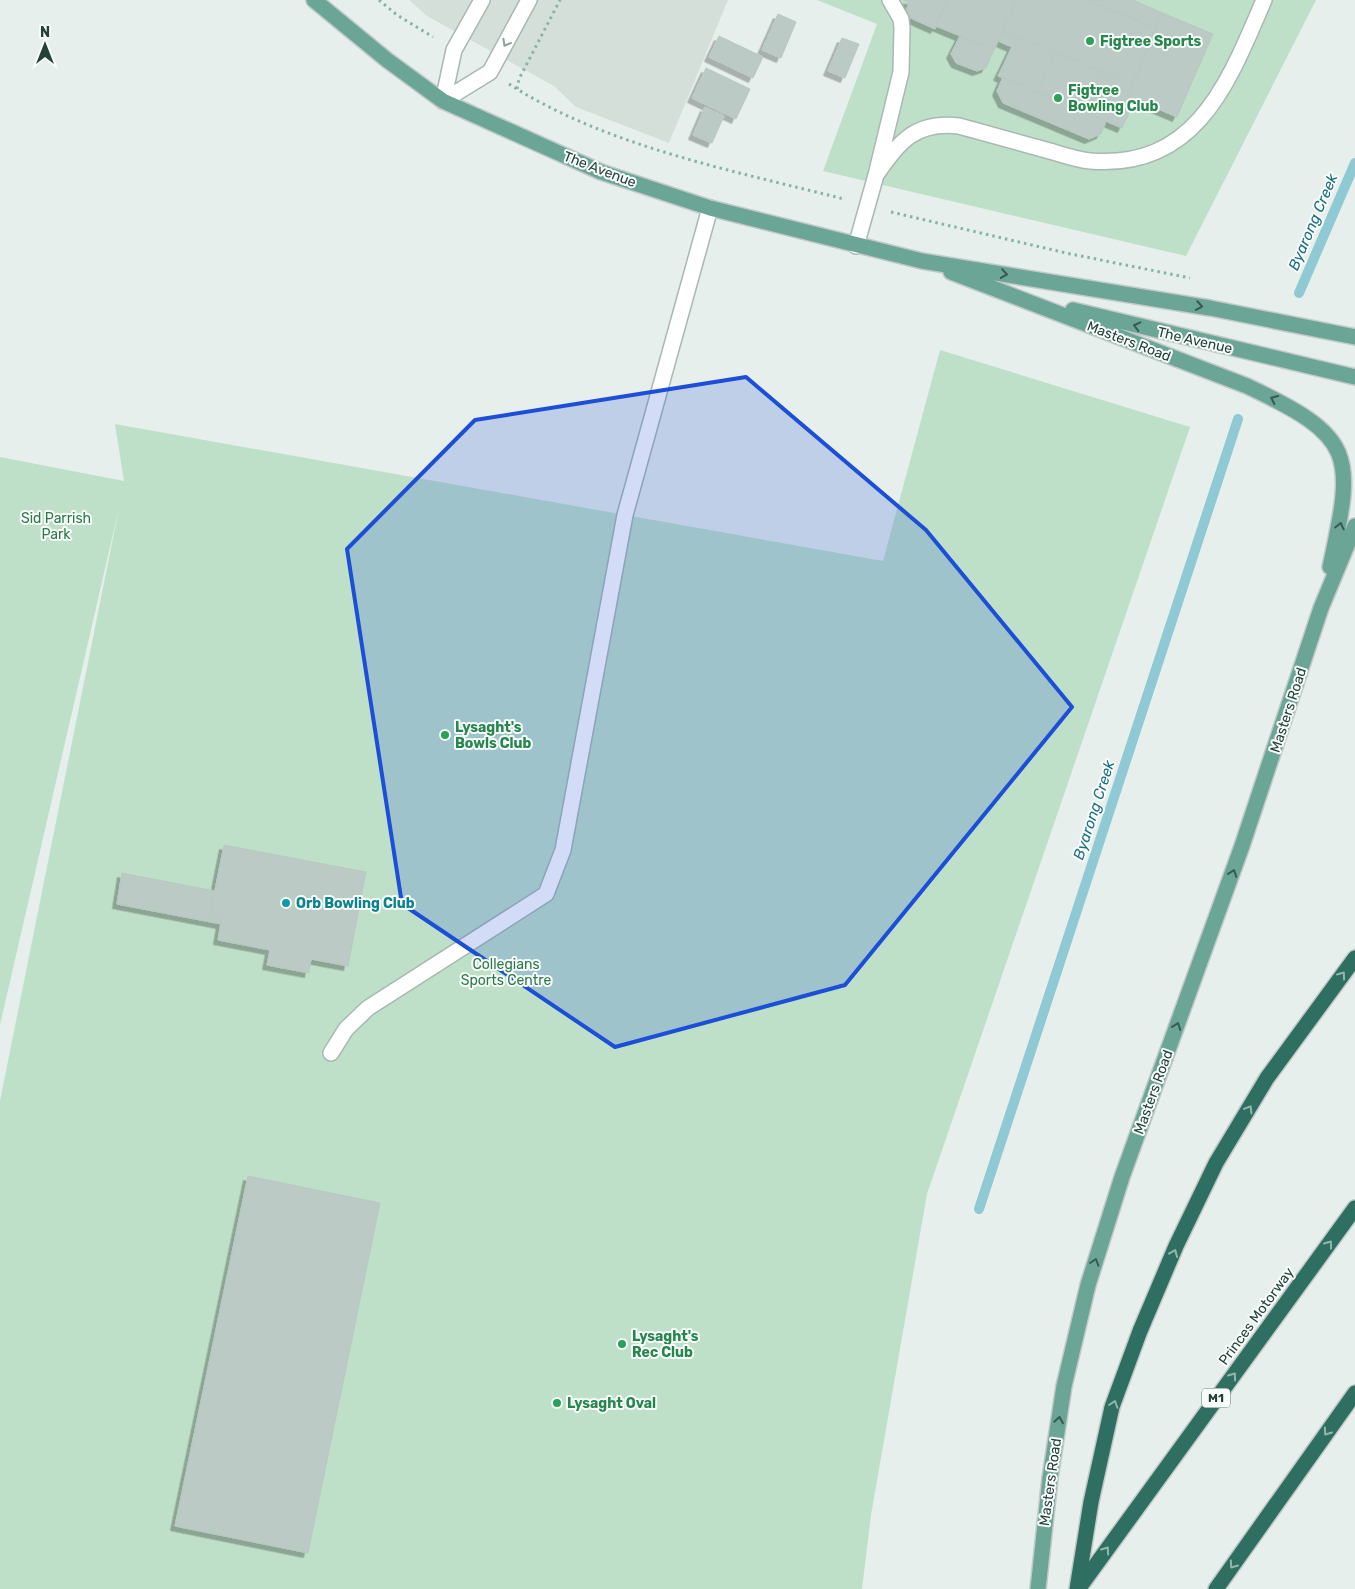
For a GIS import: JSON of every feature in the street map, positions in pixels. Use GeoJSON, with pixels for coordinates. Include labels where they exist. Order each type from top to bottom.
{"type":"FeatureCollection","features":[{"type":"Feature","properties":{"kind":"highway"},"geometry":{"type":"LineString","coordinates":[[1077,1589],[1090,1502],[1112,1407],[1140,1331],[1176,1246],[1216,1163],[1267,1078],[1355,958]]}},
{"type":"Feature","properties":{"kind":"highway","name":"Princes Motorway"},"geometry":{"type":"LineString","coordinates":[[1077,1589],[1355,1208]]}},
{"type":"Feature","properties":{"kind":"highway"},"geometry":{"type":"LineString","coordinates":[[1216,1589],[1355,1393]]}},
{"type":"Feature","properties":{"kind":"main road","name":"The Avenue"},"geometry":{"type":"LineString","coordinates":[[314,0],[387,60],[443,101],[601,172],[710,208],[922,261],[1210,308],[1355,337]]}},
{"type":"Feature","properties":{"kind":"main road","name":"The Avenue"},"geometry":{"type":"LineString","coordinates":[[922,261],[1085,313],[1355,377]]}},
{"type":"Feature","properties":{"kind":"main road","name":"Masters Road"},"geometry":{"type":"LineString","coordinates":[[922,261],[1247,386],[1289,405],[1327,431],[1341,453],[1346,473],[1346,487],[1344,507],[1321,608]]}},
{"type":"Feature","properties":{"kind":"main road","name":"Masters Road"},"geometry":{"type":"LineString","coordinates":[[1038,1589],[1050,1478],[1064,1386],[1088,1285],[1122,1177],[1242,846],[1321,608],[1355,526]]}},
{"type":"Feature","properties":{"kind":"lane"},"geometry":{"type":"LineString","coordinates":[[443,101],[454,50],[482,0]]}},
{"type":"Feature","properties":{"kind":"lane"},"geometry":{"type":"LineString","coordinates":[[443,101],[490,72],[529,0]]}},
{"type":"Feature","properties":{"kind":"lane"},"geometry":{"type":"LineString","coordinates":[[856,246],[876,175],[902,65],[901,19],[890,0]]}},
{"type":"Feature","properties":{"kind":"lane"},"geometry":{"type":"LineString","coordinates":[[876,175],[901,141],[923,128],[940,124],[959,126],[1090,161],[1129,159],[1155,152],[1184,136],[1208,110],[1238,58],[1264,0]]}},
{"type":"Feature","properties":{"kind":"lane"},"geometry":{"type":"LineString","coordinates":[[331,1053],[346,1029],[368,1008],[546,894],[563,850],[625,515],[710,208]]}},
{"type":"Feature","properties":{"kind":"path"},"geometry":{"type":"LineString","coordinates":[[378,0],[397,15],[425,32]]}},
{"type":"Feature","properties":{"kind":"path"},"geometry":{"type":"LineString","coordinates":[[560,0],[519,79],[517,89],[542,105],[623,138],[835,197]]}},
{"type":"Feature","properties":{"kind":"path"},"geometry":{"type":"LineString","coordinates":[[897,213],[1066,253],[1191,278]]}},
{"type":"Feature","properties":{"kind":"highlighted area"},"geometry":{"type":"Polygon","coordinates":[[[746,377],[926,530],[1072,707],[845,985],[615,1047],[402,904],[347,549],[475,420],[746,377]]]}},
{"type":"Feature","properties":{"kind":"shaded area"},"geometry":{"type":"Polygon","coordinates":[[[409,0],[728,0],[669,143],[576,107],[554,86],[427,16],[409,0]]]}},
{"type":"Feature","properties":{"kind":"green space","name":"Figtree Bowling Club"},"geometry":{"type":"Polygon","coordinates":[[[817,0],[1316,0],[1186,256],[823,171],[877,24],[817,0]]]}},
{"type":"Feature","properties":{"kind":"green space","name":"Collegians Sports Centre"},"geometry":{"type":"Polygon","coordinates":[[[940,350],[1190,427],[927,1194],[871,1515],[862,1589],[0,1589],[0,1101],[119,508],[0,1025],[0,457],[124,481],[115,424],[883,561],[940,350]]]}},
{"type":"Feature","properties":{"kind":"building"},"geometry":{"type":"Polygon","coordinates":[[[903,0],[947,0],[935,29],[904,15],[909,3],[903,0]]]}},
{"type":"Feature","properties":{"kind":"building"},"geometry":{"type":"Polygon","coordinates":[[[947,0],[1017,0],[994,50],[936,26],[947,0]]]}},
{"type":"Feature","properties":{"kind":"building","name":"Figtree Sports"},"geometry":{"type":"Polygon","coordinates":[[[1017,0],[1087,0],[1156,28],[1133,84],[1003,31],[1017,0]]]}},
{"type":"Feature","properties":{"kind":"building"},"geometry":{"type":"Polygon","coordinates":[[[1087,0],[1133,0],[1163,13],[1156,28],[1087,0]]]}},
{"type":"Feature","properties":{"kind":"building"},"geometry":{"type":"Polygon","coordinates":[[[1163,13],[1213,34],[1177,117],[1127,96],[1163,13]]]}},
{"type":"Feature","properties":{"kind":"building"},"geometry":{"type":"Polygon","coordinates":[[[778,14],[796,22],[781,58],[762,50],[778,14]]]}},
{"type":"Feature","properties":{"kind":"building"},"geometry":{"type":"Polygon","coordinates":[[[1003,31],[1133,84],[1127,96],[1135,100],[1122,128],[998,76],[1012,47],[998,41],[1003,31]]]}},
{"type":"Feature","properties":{"kind":"building"},"geometry":{"type":"Polygon","coordinates":[[[719,36],[763,57],[753,78],[709,57],[719,36]]]}},
{"type":"Feature","properties":{"kind":"building"},"geometry":{"type":"Polygon","coordinates":[[[960,36],[994,50],[986,68],[977,71],[956,63],[951,54],[960,36]]]}},
{"type":"Feature","properties":{"kind":"building"},"geometry":{"type":"Polygon","coordinates":[[[842,38],[859,44],[845,78],[828,71],[842,38]]]}},
{"type":"Feature","properties":{"kind":"building"},"geometry":{"type":"Polygon","coordinates":[[[1055,52],[1101,71],[1084,109],[1038,90],[1055,52]]]}},
{"type":"Feature","properties":{"kind":"building"},"geometry":{"type":"Polygon","coordinates":[[[706,68],[750,89],[736,119],[692,98],[706,68]]]}},
{"type":"Feature","properties":{"kind":"building"},"geometry":{"type":"Polygon","coordinates":[[[1003,77],[1106,121],[1101,134],[1089,139],[1003,103],[997,91],[1003,77]]]}},
{"type":"Feature","properties":{"kind":"building"},"geometry":{"type":"Polygon","coordinates":[[[705,107],[724,116],[712,143],[693,135],[705,107]]]}},
{"type":"Feature","properties":{"kind":"building","name":"Orb Bowling Club"},"geometry":{"type":"Polygon","coordinates":[[[224,845],[366,872],[348,966],[311,959],[309,973],[267,965],[270,950],[218,940],[222,917],[210,915],[224,845]]]}},
{"type":"Feature","properties":{"kind":"building"},"geometry":{"type":"Polygon","coordinates":[[[122,873],[215,891],[210,915],[222,917],[221,924],[117,904],[122,873]]]}},
{"type":"Feature","properties":{"kind":"building"},"geometry":{"type":"Polygon","coordinates":[[[248,1176],[380,1203],[308,1553],[175,1526],[248,1176]]]}},
{"type":"Feature","properties":{"kind":"waterway","name":"Byarong Creek"},"geometry":{"type":"LineString","coordinates":[[1299,293],[1355,163]]}},
{"type":"Feature","properties":{"kind":"waterway","name":"Byarong Creek"},"geometry":{"type":"LineString","coordinates":[[979,1209],[1238,419]]}},
{"type":"Feature","properties":{"kind":"place","name":"Figtree Sports"},"geometry":{"type":"Point","coordinates":[1090,41]}},
{"type":"Feature","properties":{"kind":"place","name":"Figtree Bowling Club"},"geometry":{"type":"Point","coordinates":[1058,98]}},
{"type":"Feature","properties":{"kind":"place","name":"Lysaght's Bowls Club"},"geometry":{"type":"Point","coordinates":[445,735]}},
{"type":"Feature","properties":{"kind":"place","name":"Orb Bowling Club"},"geometry":{"type":"Point","coordinates":[286,903]}},
{"type":"Feature","properties":{"kind":"place","name":"Lysaght's Rec Club"},"geometry":{"type":"Point","coordinates":[622,1344]}},
{"type":"Feature","properties":{"kind":"place","name":"Lysaght Oval"},"geometry":{"type":"Point","coordinates":[557,1403]}},
{"type":"Feature","properties":{"kind":"park label","name":"Sid Parrish Park"},"geometry":{"type":"Point","coordinates":[56,526]}}]}
